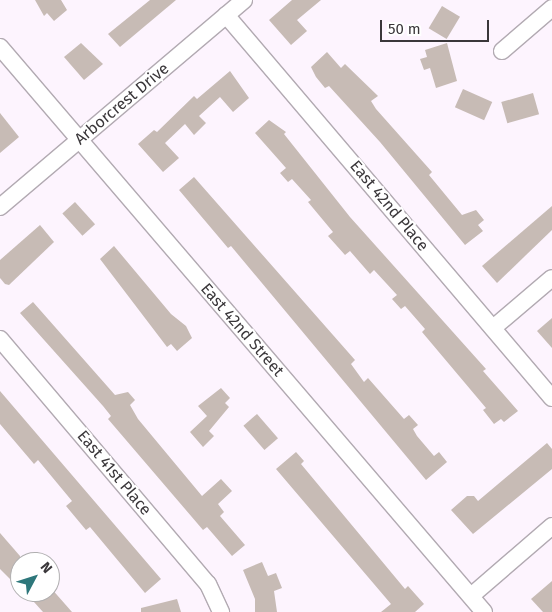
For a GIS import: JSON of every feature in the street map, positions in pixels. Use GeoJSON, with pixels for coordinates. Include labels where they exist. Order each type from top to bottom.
{"type":"FeatureCollection","features":[{"type":"Feature","properties":{"kind":"street","name":"Arborcrest Drive"},"geometry":{"type":"LineString","coordinates":[[0,207],[244,0]]}},
{"type":"Feature","properties":{"kind":"street"},"geometry":{"type":"LineString","coordinates":[[502,51],[552,8]]}},
{"type":"Feature","properties":{"kind":"street","name":"East 42nd Place"},"geometry":{"type":"LineString","coordinates":[[226,15],[552,398]]}},
{"type":"Feature","properties":{"kind":"street","name":"East 42nd Street"},"geometry":{"type":"LineString","coordinates":[[0,47],[476,606]]}},
{"type":"Feature","properties":{"kind":"street"},"geometry":{"type":"LineString","coordinates":[[493,328],[552,278]]}},
{"type":"Feature","properties":{"kind":"street","name":"East 41st Place"},"geometry":{"type":"LineString","coordinates":[[0,339],[208,584],[221,612]]}},
{"type":"Feature","properties":{"kind":"street"},"geometry":{"type":"LineString","coordinates":[[476,606],[552,526]]}},
{"type":"Feature","properties":{"kind":"building"},"geometry":{"type":"Polygon","coordinates":[[[35,0],[61,0],[67,10],[54,21],[47,13],[44,16],[35,0]]]}},
{"type":"Feature","properties":{"kind":"building"},"geometry":{"type":"Polygon","coordinates":[[[150,0],[176,0],[120,47],[108,34],[150,0]]]}},
{"type":"Feature","properties":{"kind":"building"},"geometry":{"type":"Polygon","coordinates":[[[292,0],[321,0],[297,20],[307,31],[291,45],[269,20],[292,0]]]}},
{"type":"Feature","properties":{"kind":"building"},"geometry":{"type":"Polygon","coordinates":[[[442,6],[460,17],[447,39],[429,28],[442,6]]]}},
{"type":"Feature","properties":{"kind":"building"},"geometry":{"type":"Polygon","coordinates":[[[81,43],[103,64],[84,80],[64,57],[81,43]]]}},
{"type":"Feature","properties":{"kind":"building"},"geometry":{"type":"Polygon","coordinates":[[[447,43],[457,81],[436,88],[430,68],[424,70],[420,59],[427,57],[425,50],[447,43]]]}},
{"type":"Feature","properties":{"kind":"building"},"geometry":{"type":"Polygon","coordinates":[[[327,52],[341,68],[345,64],[378,96],[371,101],[376,109],[432,172],[429,175],[462,215],[476,210],[484,220],[478,225],[483,231],[465,245],[380,142],[329,86],[325,88],[311,67],[327,52]]]}},
{"type":"Feature","properties":{"kind":"building"},"geometry":{"type":"Polygon","coordinates":[[[230,71],[249,98],[233,112],[220,97],[199,116],[206,123],[194,135],[185,124],[165,143],[179,158],[163,172],[138,144],[154,130],[157,132],[194,96],[197,99],[230,71]]]}},
{"type":"Feature","properties":{"kind":"building"},"geometry":{"type":"Polygon","coordinates":[[[463,89],[492,102],[484,120],[455,107],[463,89]]]}},
{"type":"Feature","properties":{"kind":"building"},"geometry":{"type":"Polygon","coordinates":[[[533,93],[539,114],[507,123],[501,102],[533,93]]]}},
{"type":"Feature","properties":{"kind":"building"},"geometry":{"type":"Polygon","coordinates":[[[0,113],[19,137],[0,153],[0,113]]]}},
{"type":"Feature","properties":{"kind":"building"},"geometry":{"type":"Polygon","coordinates":[[[269,120],[286,132],[284,134],[350,217],[486,369],[483,371],[518,411],[504,422],[501,419],[494,424],[483,410],[486,408],[422,332],[425,329],[405,306],[401,309],[392,299],[397,295],[374,270],[370,274],[350,251],[345,255],[328,236],[333,232],[308,202],[311,200],[292,179],[288,182],[280,173],[286,168],[255,133],[269,120]]]}},
{"type":"Feature","properties":{"kind":"building"},"geometry":{"type":"Polygon","coordinates":[[[194,177],[355,360],[351,364],[364,382],[368,378],[404,419],[409,415],[418,425],[413,429],[417,436],[434,456],[439,452],[447,462],[426,480],[231,246],[228,248],[179,190],[194,177]]]}},
{"type":"Feature","properties":{"kind":"building"},"geometry":{"type":"Polygon","coordinates":[[[75,202],[95,224],[82,236],[62,213],[75,202]]]}},
{"type":"Feature","properties":{"kind":"building"},"geometry":{"type":"Polygon","coordinates":[[[552,206],[552,230],[497,283],[482,266],[552,206]]]}},
{"type":"Feature","properties":{"kind":"building"},"geometry":{"type":"Polygon","coordinates":[[[40,225],[54,242],[9,285],[5,284],[0,278],[0,260],[40,225]]]}},
{"type":"Feature","properties":{"kind":"building"},"geometry":{"type":"Polygon","coordinates":[[[114,246],[171,314],[186,326],[192,338],[177,351],[171,344],[167,347],[100,259],[114,246]]]}},
{"type":"Feature","properties":{"kind":"building"},"geometry":{"type":"Polygon","coordinates":[[[33,302],[115,395],[128,392],[135,400],[130,405],[138,419],[202,496],[221,479],[232,491],[218,504],[224,512],[220,516],[245,545],[232,556],[207,527],[203,530],[108,419],[111,416],[103,406],[20,313],[33,302]]]}},
{"type":"Feature","properties":{"kind":"building"},"geometry":{"type":"Polygon","coordinates":[[[552,318],[552,348],[537,331],[552,318]]]}},
{"type":"Feature","properties":{"kind":"building"},"geometry":{"type":"Polygon","coordinates":[[[221,388],[230,398],[225,403],[229,407],[209,431],[214,436],[203,447],[190,432],[207,416],[198,406],[221,388]]]}},
{"type":"Feature","properties":{"kind":"building"},"geometry":{"type":"Polygon","coordinates":[[[0,391],[161,579],[145,593],[90,527],[86,530],[66,506],[72,501],[38,460],[34,464],[0,424],[0,391]]]}},
{"type":"Feature","properties":{"kind":"building"},"geometry":{"type":"Polygon","coordinates":[[[257,414],[278,438],[264,450],[243,426],[257,414]]]}},
{"type":"Feature","properties":{"kind":"building"},"geometry":{"type":"Polygon","coordinates":[[[547,443],[552,449],[552,469],[473,534],[451,510],[467,496],[474,496],[478,501],[547,443]]]}},
{"type":"Feature","properties":{"kind":"building"},"geometry":{"type":"Polygon","coordinates":[[[296,452],[304,461],[301,464],[405,589],[408,586],[424,604],[415,612],[381,612],[391,604],[276,469],[296,452]]]}},
{"type":"Feature","properties":{"kind":"building"},"geometry":{"type":"Polygon","coordinates":[[[0,533],[17,552],[10,552],[10,579],[0,569],[0,533]]]}},
{"type":"Feature","properties":{"kind":"building"},"geometry":{"type":"Polygon","coordinates":[[[262,562],[268,576],[276,573],[282,588],[274,591],[277,612],[255,612],[255,599],[243,570],[262,562]]]}},
{"type":"Feature","properties":{"kind":"building"},"geometry":{"type":"Polygon","coordinates":[[[552,581],[552,612],[543,612],[531,599],[552,581]]]}},
{"type":"Feature","properties":{"kind":"building"},"geometry":{"type":"Polygon","coordinates":[[[60,598],[72,612],[43,612],[34,602],[60,602],[60,598]]]}},
{"type":"Feature","properties":{"kind":"building"},"geometry":{"type":"Polygon","coordinates":[[[177,599],[181,612],[141,612],[141,608],[177,599]]]}}]}
